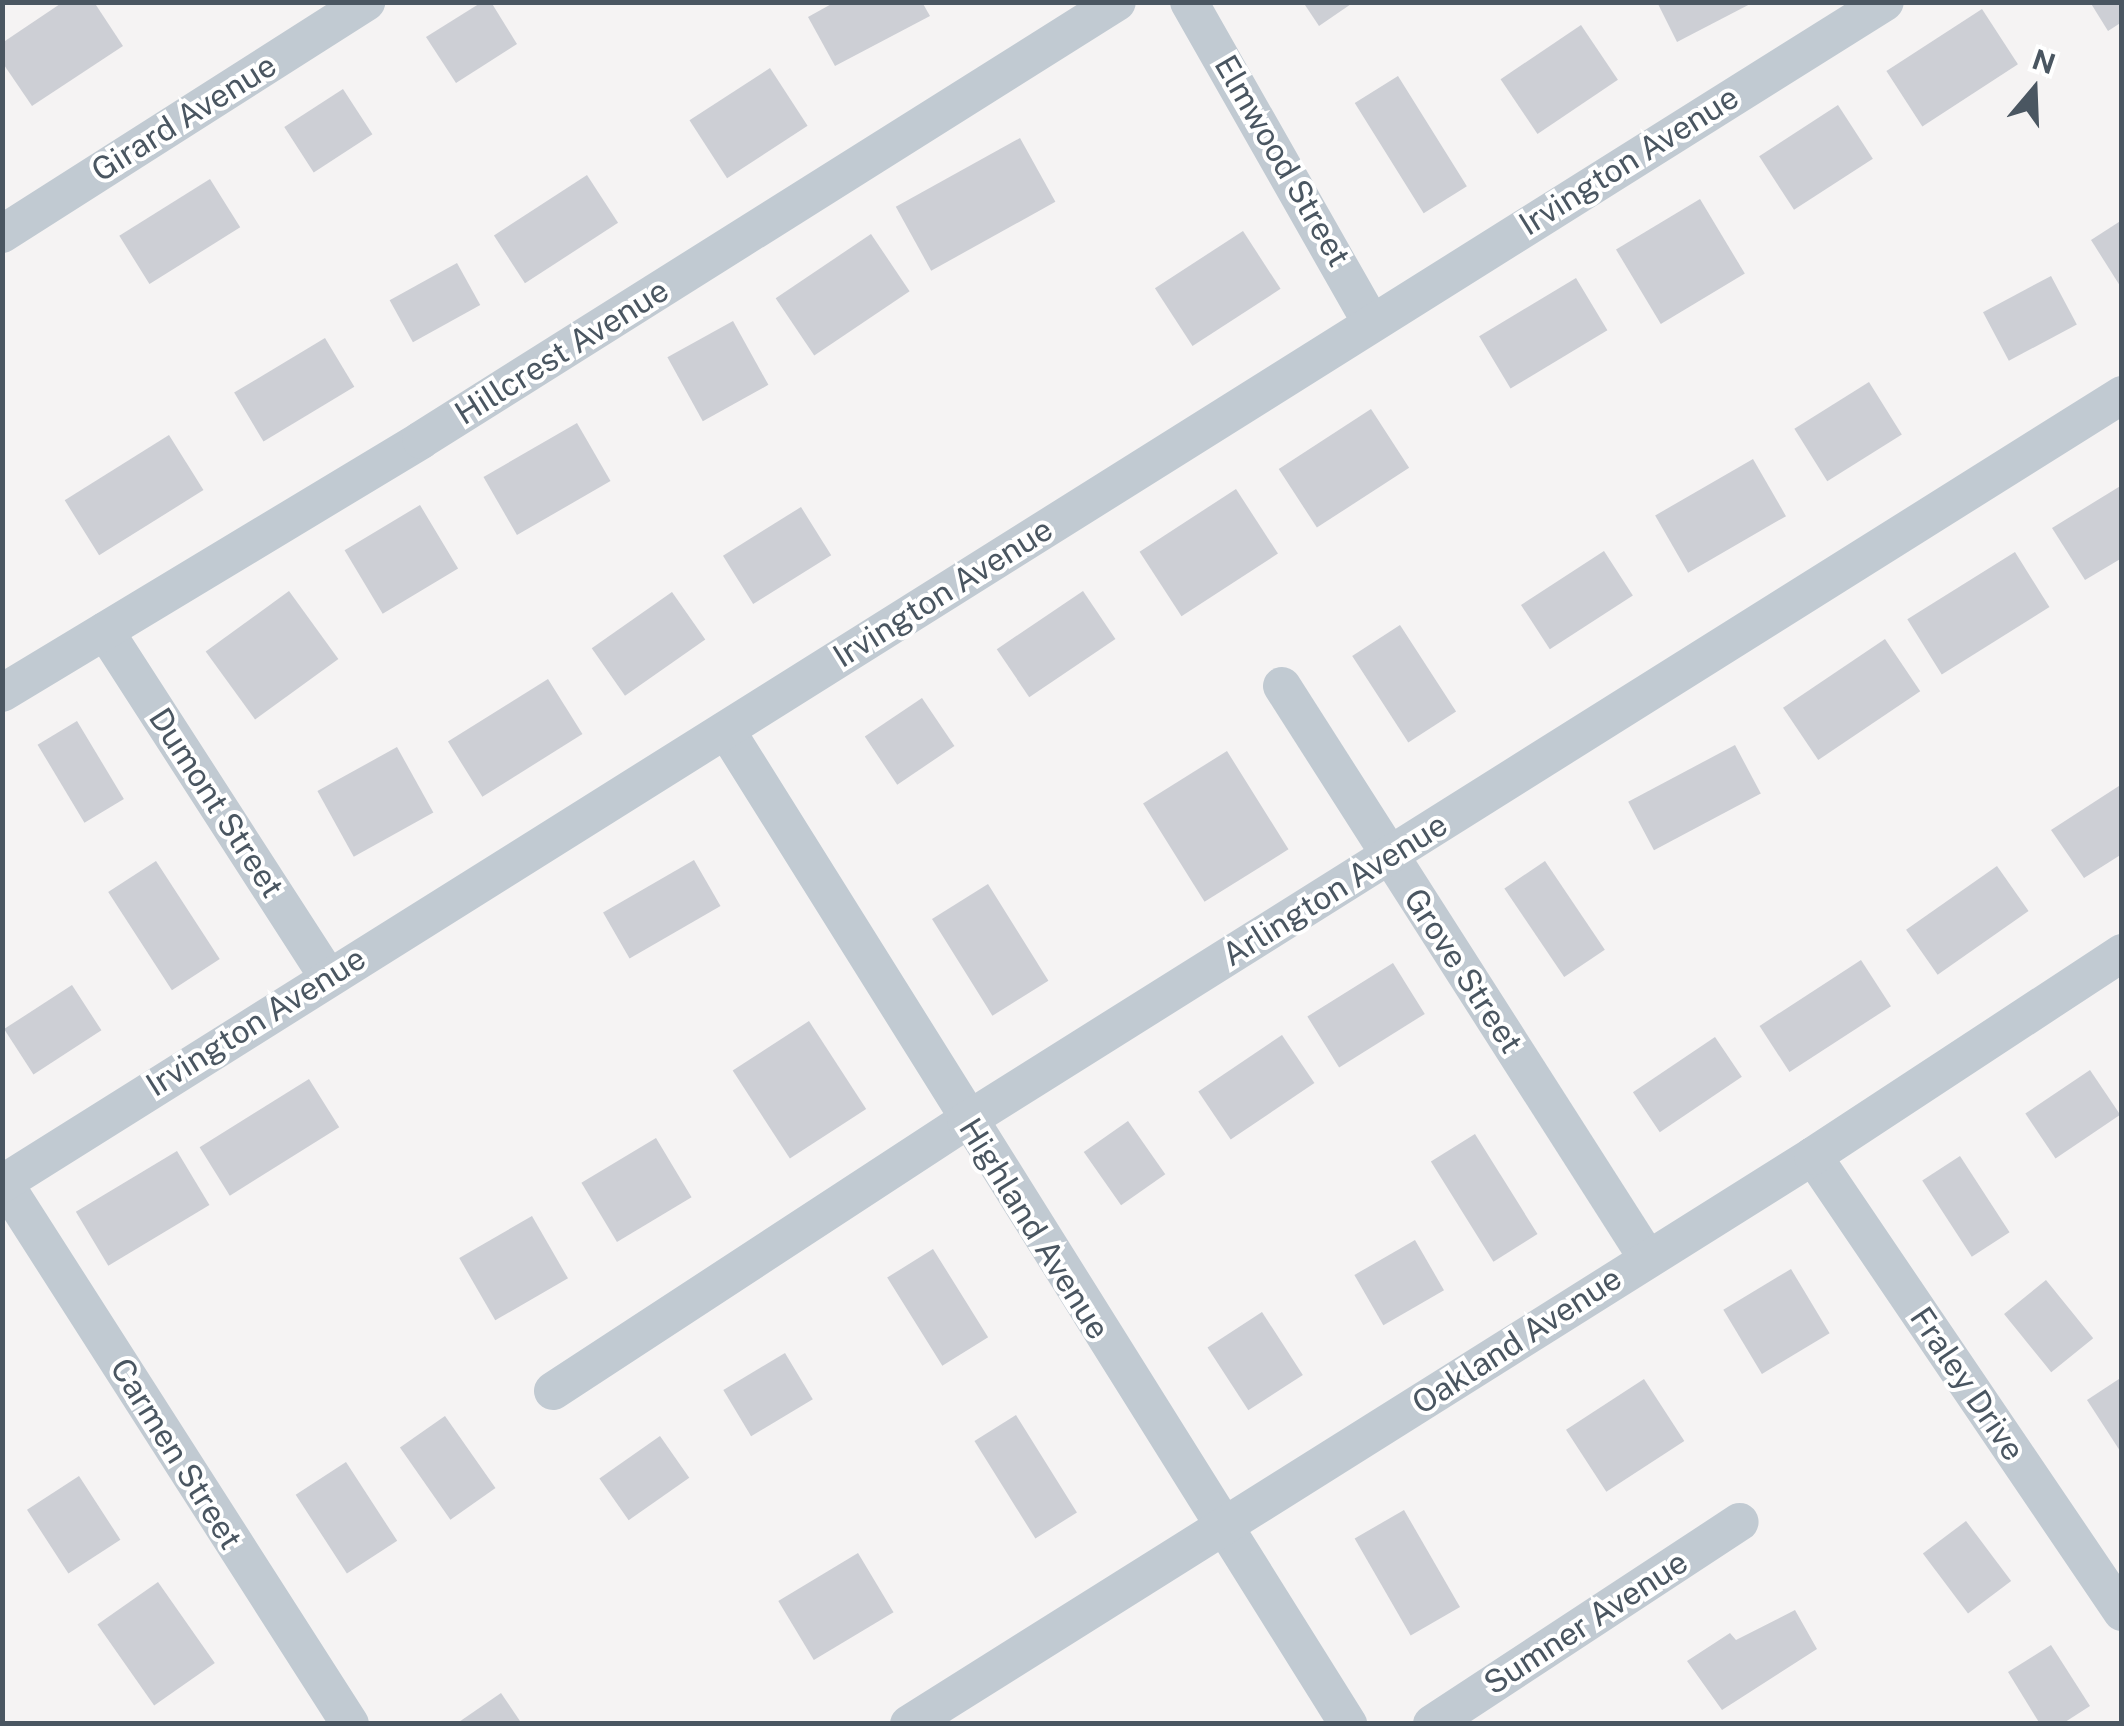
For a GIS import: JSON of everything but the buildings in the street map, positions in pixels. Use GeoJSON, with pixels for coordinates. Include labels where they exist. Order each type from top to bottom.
{"type":"FeatureCollection","features":[{"type":"Feature","properties":{"kind":"street","name":"Girard Avenue"},"geometry":{"type":"LineString","coordinates":[[2,234],[366,2]]}},
{"type":"Feature","properties":{"kind":"street","name":"Hillcrest Avenue"},"geometry":{"type":"LineString","coordinates":[[2,693],[1116,2]]}},
{"type":"Feature","properties":{"kind":"street","name":"Elmwood Street"},"geometry":{"type":"LineString","coordinates":[[1189,2],[1370,322]]}},
{"type":"Feature","properties":{"kind":"street","name":"Irvington Avenue"},"geometry":{"type":"LineString","coordinates":[[3,1183],[327,976],[1885,2]]}},
{"type":"Feature","properties":{"kind":"street","name":"Arlington Avenue"},"geometry":{"type":"LineString","coordinates":[[553,1391],[966,1120],[2122,394]]}},
{"type":"Feature","properties":{"kind":"street","name":"Dumont Street"},"geometry":{"type":"LineString","coordinates":[[105,631],[327,976]]}},
{"type":"Feature","properties":{"kind":"street","name":"Grove Street"},"geometry":{"type":"LineString","coordinates":[[1282,686],[1646,1256]]}},
{"type":"Feature","properties":{"kind":"street","name":"Highland Avenue"},"geometry":{"type":"LineString","coordinates":[[726,730],[966,1120],[1348,1724]]}},
{"type":"Feature","properties":{"kind":"street","name":"Oakland Avenue"},"geometry":{"type":"LineString","coordinates":[[909,1724],[1223,1530],[1646,1256],[1814,1156],[2122,953]]}},
{"type":"Feature","properties":{"kind":"street","name":"Fraley Drive"},"geometry":{"type":"LineString","coordinates":[[1814,1156],[2122,1612]]}},
{"type":"Feature","properties":{"kind":"street","name":"Carmen Street"},"geometry":{"type":"LineString","coordinates":[[3,1183],[350,1724]]}},
{"type":"Feature","properties":{"kind":"street","name":"Sumner Avenue"},"geometry":{"type":"LineString","coordinates":[[1432,1724],[1740,1522]]}}]}
